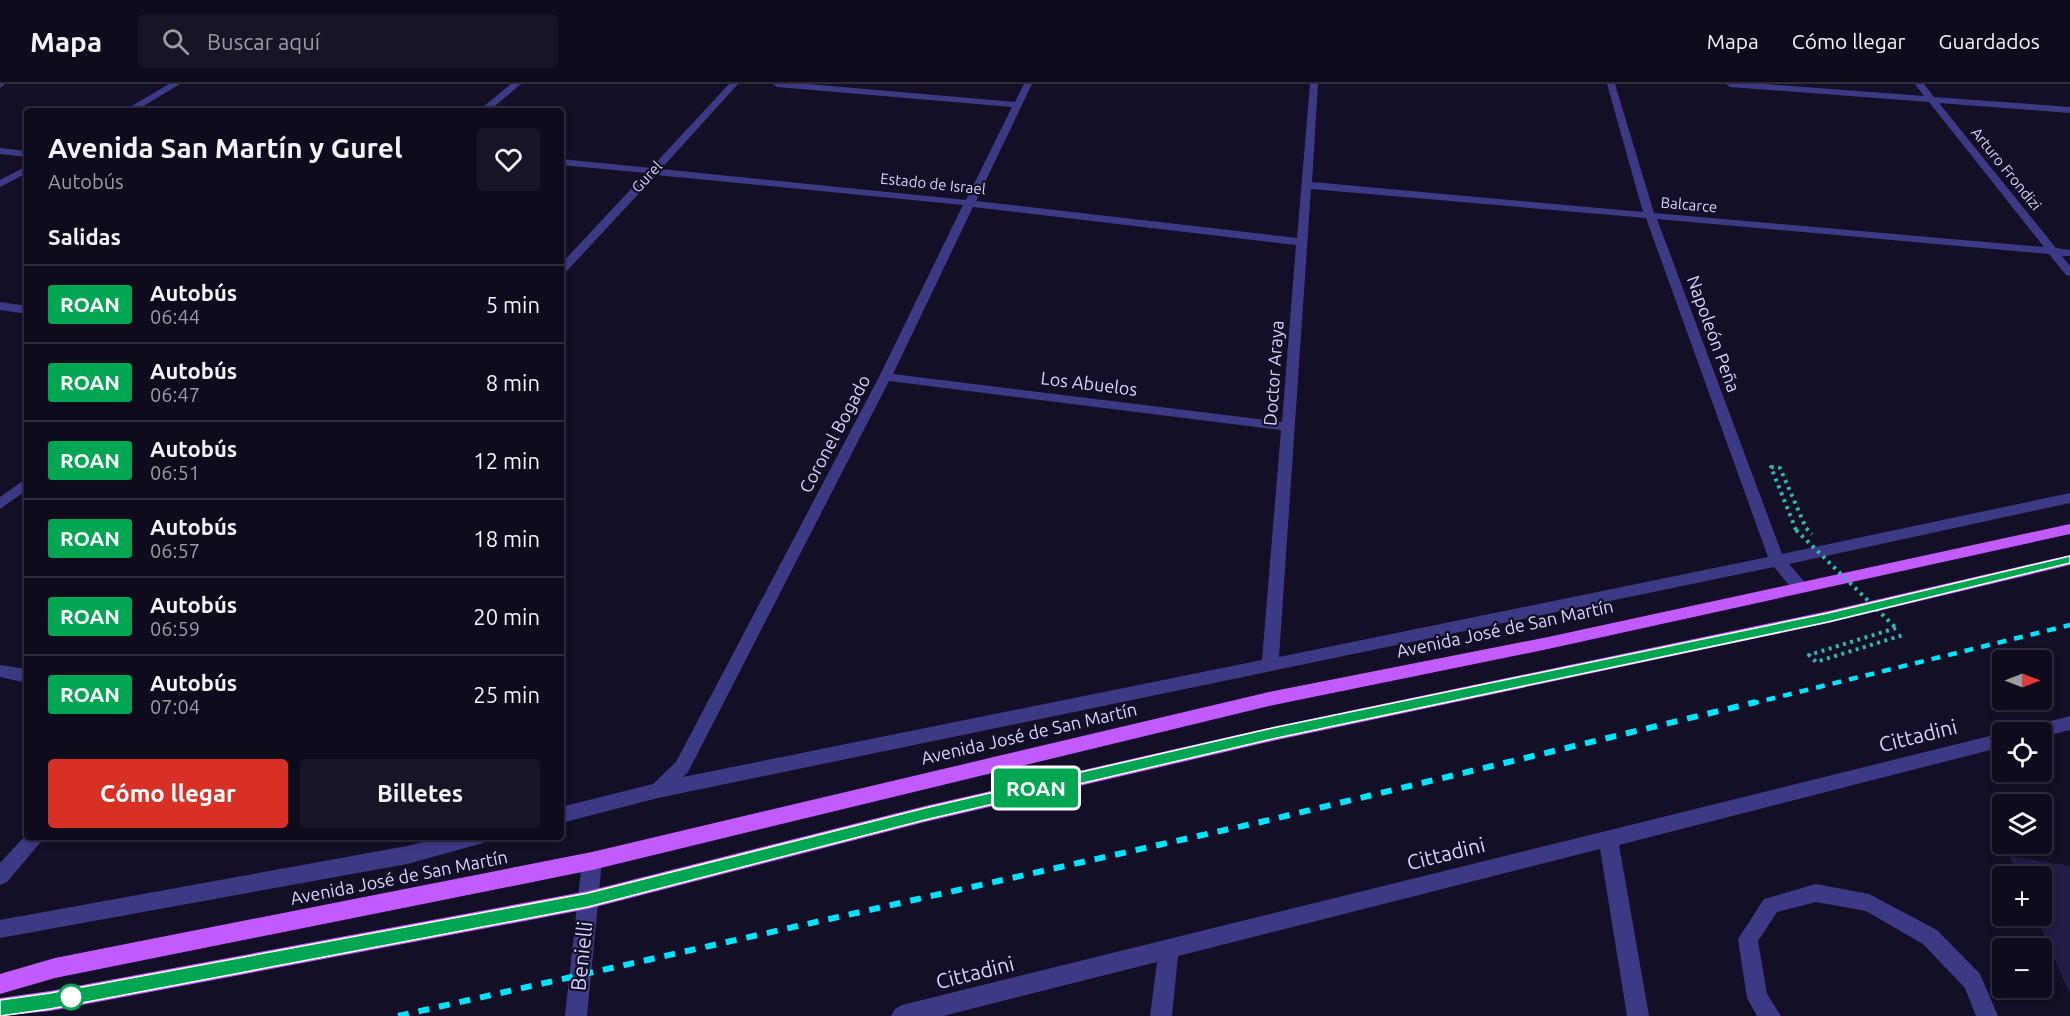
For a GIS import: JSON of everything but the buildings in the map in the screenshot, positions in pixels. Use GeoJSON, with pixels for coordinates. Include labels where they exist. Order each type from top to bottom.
{"type":"FeatureCollection","features":[{"type":"Feature","properties":{"kind":"main road","name":"Avenida José de San Martín"},"geometry":{"type":"LineString","coordinates":[[0,984],[55,968],[592,861],[1269,699],[1548,643],[2070,529]]}},
{"type":"Feature","properties":{"kind":"main road"},"geometry":{"type":"LineString","coordinates":[[0,1008],[60,999],[588,900],[925,814],[1256,737],[1828,617],[2070,560]]}},
{"type":"Feature","properties":{"kind":"street"},"geometry":{"type":"LineString","coordinates":[[133,108],[176,84]]}},
{"type":"Feature","properties":{"kind":"street"},"geometry":{"type":"LineString","coordinates":[[487,108],[517,84]]}},
{"type":"Feature","properties":{"kind":"street","name":"Gurel"},"geometry":{"type":"LineString","coordinates":[[564,268],[734,84]]}},
{"type":"Feature","properties":{"kind":"street"},"geometry":{"type":"LineString","coordinates":[[777,84],[1018,105]]}},
{"type":"Feature","properties":{"kind":"street","name":"Coronel Bogado"},"geometry":{"type":"LineString","coordinates":[[658,790],[682,766],[885,377],[1028,84]]}},
{"type":"Feature","properties":{"kind":"street","name":"Doctor Araya"},"geometry":{"type":"LineString","coordinates":[[1270,664],[1314,84]]}},
{"type":"Feature","properties":{"kind":"street","name":"Napoleón Peña"},"geometry":{"type":"LineString","coordinates":[[1611,84],[1650,216],[1777,561],[1801,587]]}},
{"type":"Feature","properties":{"kind":"street"},"geometry":{"type":"LineString","coordinates":[[1730,84],[2070,110]]}},
{"type":"Feature","properties":{"kind":"street","name":"Arturo Frondizi"},"geometry":{"type":"LineString","coordinates":[[1919,84],[2070,273]]}},
{"type":"Feature","properties":{"kind":"street"},"geometry":{"type":"LineString","coordinates":[[0,151],[24,154]]}},
{"type":"Feature","properties":{"kind":"street","name":"Estado de Israel"},"geometry":{"type":"LineString","coordinates":[[564,162],[970,203],[1302,242]]}},
{"type":"Feature","properties":{"kind":"street"},"geometry":{"type":"LineString","coordinates":[[0,184],[24,171]]}},
{"type":"Feature","properties":{"kind":"street","name":"Balcarce"},"geometry":{"type":"LineString","coordinates":[[1306,185],[2070,253]]}},
{"type":"Feature","properties":{"kind":"street"},"geometry":{"type":"LineString","coordinates":[[0,306],[24,310]]}},
{"type":"Feature","properties":{"kind":"street","name":"Los Abuelos"},"geometry":{"type":"LineString","coordinates":[[885,377],[1288,427]]}},
{"type":"Feature","properties":{"kind":"street"},"geometry":{"type":"LineString","coordinates":[[0,504],[24,485]]}},
{"type":"Feature","properties":{"kind":"street"},"geometry":{"type":"LineString","coordinates":[[564,814],[658,790],[1777,561],[2070,498]]}},
{"type":"Feature","properties":{"kind":"street"},"geometry":{"type":"LineString","coordinates":[[0,671],[24,675]]}},
{"type":"Feature","properties":{"kind":"street"},"geometry":{"type":"LineString","coordinates":[[2052,728],[2070,723]]}},
{"type":"Feature","properties":{"kind":"street","name":"Cittadini"},"geometry":{"type":"LineString","coordinates":[[902,1016],[1992,742]]}},
{"type":"Feature","properties":{"kind":"street"},"geometry":{"type":"LineString","coordinates":[[1608,838],[1638,1016]]}},
{"type":"Feature","properties":{"kind":"street"},"geometry":{"type":"LineString","coordinates":[[0,876],[33,840]]}},
{"type":"Feature","properties":{"kind":"street"},"geometry":{"type":"LineString","coordinates":[[0,929],[407,855],[464,840]]}},
{"type":"Feature","properties":{"kind":"street","name":"Benielli"},"geometry":{"type":"LineString","coordinates":[[576,1016],[592,861]]}},
{"type":"Feature","properties":{"kind":"street"},"geometry":{"type":"LineString","coordinates":[[1770,1016],[1757,998],[1749,939],[1771,905],[1816,893],[1869,903],[1930,937],[1973,981],[1987,1016]]}},
{"type":"Feature","properties":{"kind":"street"},"geometry":{"type":"LineString","coordinates":[[1161,1016],[1168,949]]}},
{"type":"Feature","properties":{"kind":"path"},"geometry":{"type":"LineString","coordinates":[[1806,528],[1780,468],[1771,467],[1796,530],[1896,628],[1809,655],[1816,662],[1903,635]]}},
{"type":"Feature","properties":{"kind":"railway"},"geometry":{"type":"LineString","coordinates":[[1750,704],[2070,625]]}},
{"type":"Feature","properties":{"kind":"railway"},"geometry":{"type":"LineString","coordinates":[[398,1016],[1265,821],[1756,702]]}},
{"type":"Feature","properties":{"kind":"bus line","name":"ROAN"},"geometry":{"type":"LineString","coordinates":[[0,1008],[50,1001],[588,900],[925,814],[1268,735],[1828,617],[2070,560]]}}]}
